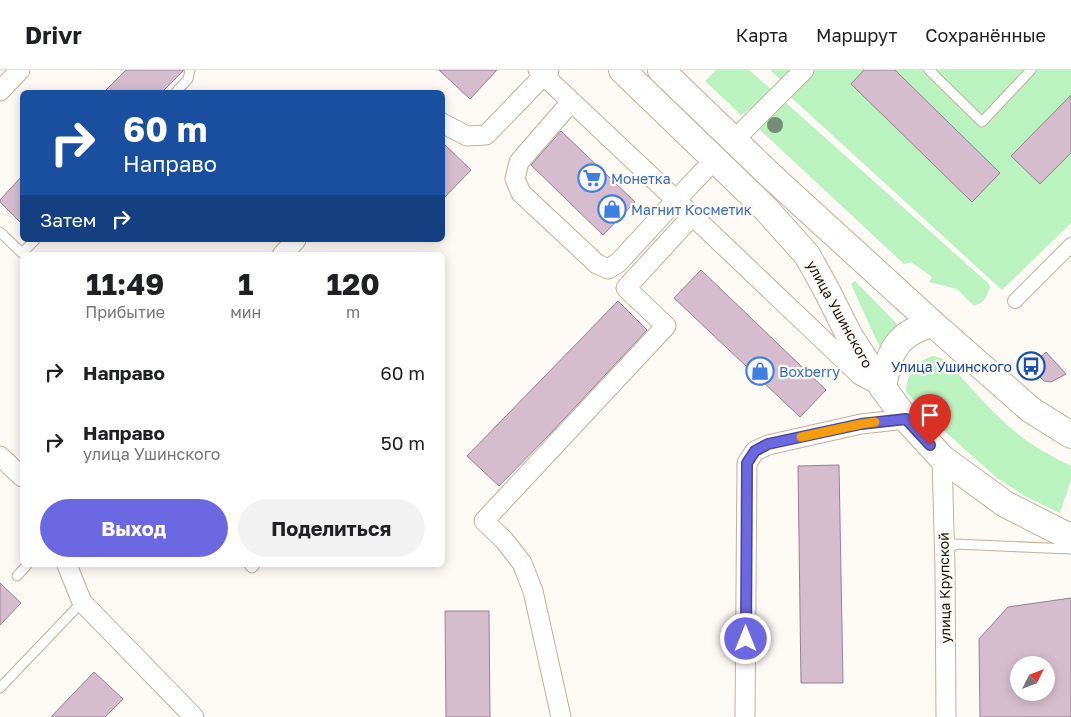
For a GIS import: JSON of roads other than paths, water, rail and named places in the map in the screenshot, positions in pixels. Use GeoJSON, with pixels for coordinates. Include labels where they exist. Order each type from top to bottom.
{"type":"FeatureCollection","features":[{"type":"Feature","properties":{"kind":"main road","name":"улица Ушинского"},"geometry":{"type":"LineString","coordinates":[[622,70],[765,208],[807,255],[849,335],[883,388],[906,419],[942,458],[1005,504],[1071,536]]}},
{"type":"Feature","properties":{"kind":"main road"},"geometry":{"type":"LineString","coordinates":[[660,70],[771,176],[932,323],[1031,410],[1071,435]]}},
{"type":"Feature","properties":{"kind":"main road"},"geometry":{"type":"LineString","coordinates":[[714,160],[734,140]]}},
{"type":"Feature","properties":{"kind":"main road"},"geometry":{"type":"LineString","coordinates":[[883,388],[889,359],[896,344],[910,332],[932,323]]}},
{"type":"Feature","properties":{"kind":"street"},"geometry":{"type":"LineString","coordinates":[[0,91],[20,70]]}},
{"type":"Feature","properties":{"kind":"street"},"geometry":{"type":"LineString","coordinates":[[734,140],[804,70]]}},
{"type":"Feature","properties":{"kind":"street"},"geometry":{"type":"LineString","coordinates":[[445,125],[467,136],[486,135],[544,72],[571,102],[860,375],[883,388]]}},
{"type":"Feature","properties":{"kind":"street"},"geometry":{"type":"LineString","coordinates":[[571,102],[519,162],[515,178],[521,192],[597,264],[608,269],[618,263],[714,160]]}},
{"type":"Feature","properties":{"kind":"street"},"geometry":{"type":"LineString","coordinates":[[561,717],[532,591],[522,563],[504,540],[484,521],[666,326],[626,288],[693,216]]}},
{"type":"Feature","properties":{"kind":"street"},"geometry":{"type":"LineString","coordinates":[[285,252],[294,242]]}},
{"type":"Feature","properties":{"kind":"street"},"geometry":{"type":"LineString","coordinates":[[1015,301],[1071,245]]}},
{"type":"Feature","properties":{"kind":"street"},"geometry":{"type":"LineString","coordinates":[[745,717],[747,463],[755,451],[768,444],[861,424],[906,419]]}},
{"type":"Feature","properties":{"kind":"street"},"geometry":{"type":"LineString","coordinates":[[0,456],[20,475]]}},
{"type":"Feature","properties":{"kind":"street","name":"улица Крупской"},"geometry":{"type":"LineString","coordinates":[[942,458],[946,717]]}},
{"type":"Feature","properties":{"kind":"street"},"geometry":{"type":"LineString","coordinates":[[69,567],[82,602],[194,717]]}},
{"type":"Feature","properties":{"kind":"lane"},"geometry":{"type":"LineString","coordinates":[[178,90],[188,79],[190,70]]}},
{"type":"Feature","properties":{"kind":"lane"},"geometry":{"type":"LineString","coordinates":[[929,70],[982,122],[1031,70]]}},
{"type":"Feature","properties":{"kind":"lane"},"geometry":{"type":"LineString","coordinates":[[0,232],[21,252]]}},
{"type":"Feature","properties":{"kind":"lane"},"geometry":{"type":"LineString","coordinates":[[25,252],[33,242]]}},
{"type":"Feature","properties":{"kind":"lane"},"geometry":{"type":"LineString","coordinates":[[944,554],[955,544],[1071,549]]}},
{"type":"Feature","properties":{"kind":"lane"},"geometry":{"type":"LineString","coordinates":[[17,576],[25,567]]}},
{"type":"Feature","properties":{"kind":"lane"},"geometry":{"type":"LineString","coordinates":[[0,688],[82,602]]}},
{"type":"Feature","properties":{"kind":"place","name":"Монетка"},"geometry":{"type":"Point","coordinates":[592,178]}},
{"type":"Feature","properties":{"kind":"place","name":"Магнит Косметик"},"geometry":{"type":"Point","coordinates":[612,209]}},
{"type":"Feature","properties":{"kind":"place","name":"Улица Ушинского"},"geometry":{"type":"Point","coordinates":[1031,366]}},
{"type":"Feature","properties":{"kind":"place","name":"Boxberry"},"geometry":{"type":"Point","coordinates":[760,371]}}]}
